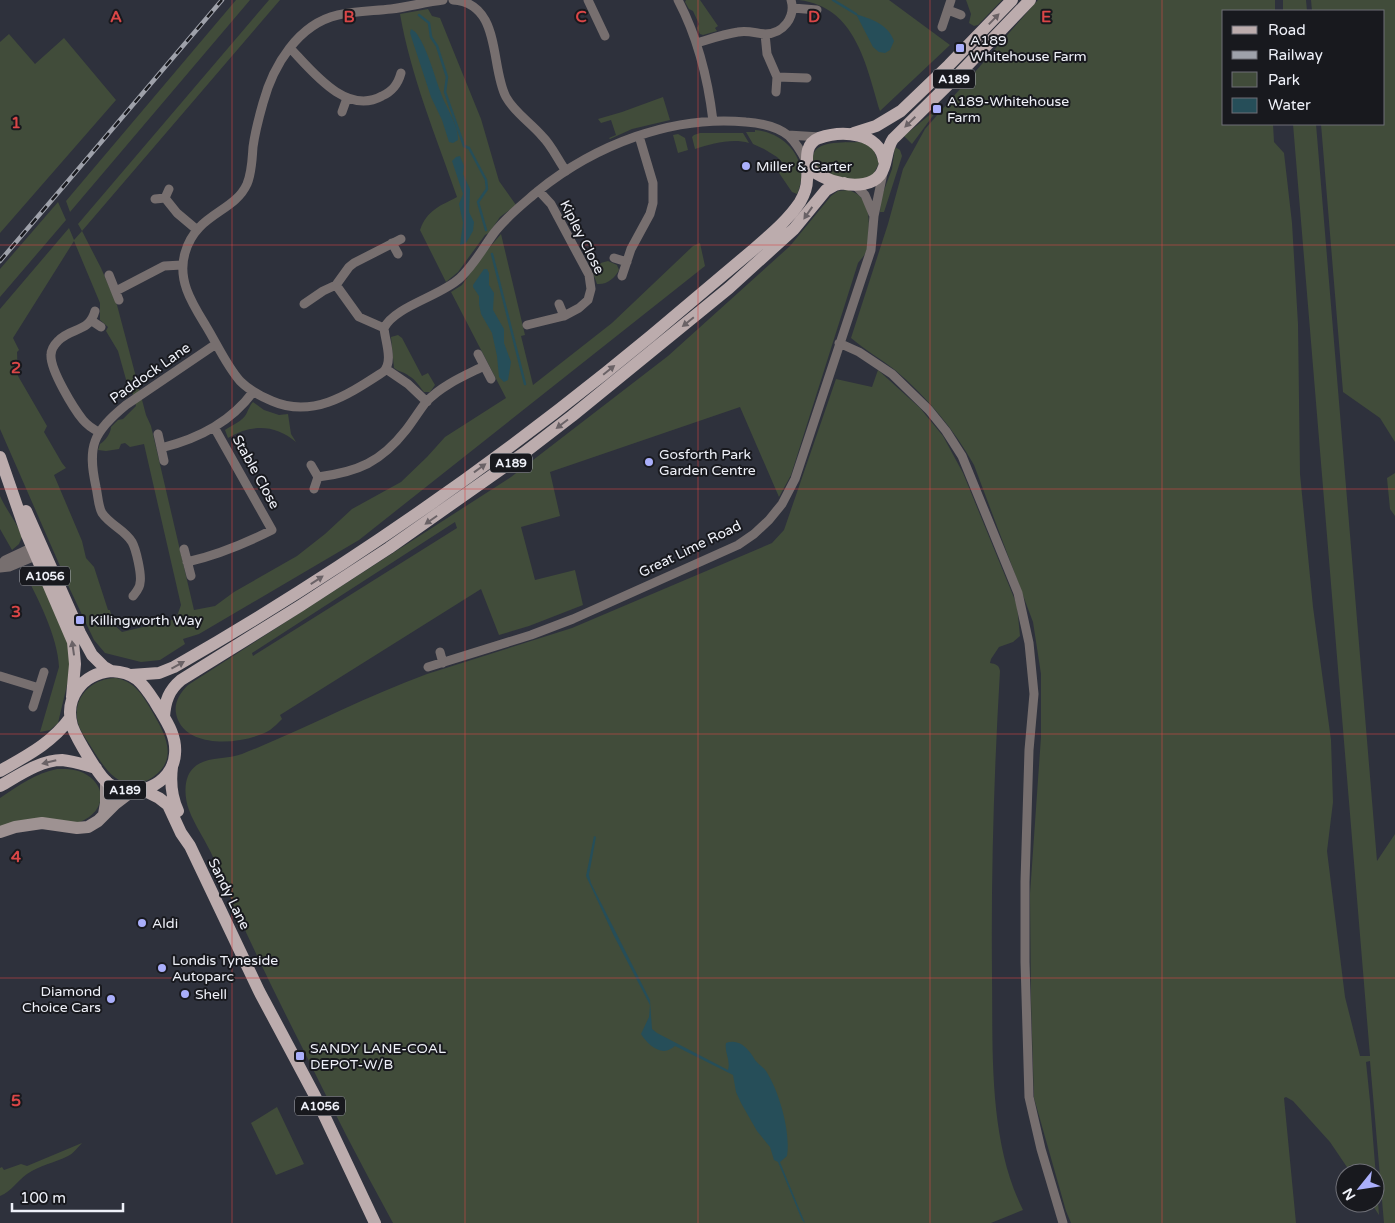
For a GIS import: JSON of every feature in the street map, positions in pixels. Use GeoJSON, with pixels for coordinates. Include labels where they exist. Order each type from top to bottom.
{"type":"FeatureCollection","features":[{"type":"Feature","properties":{"kind":"main road","name":"A189"},"geometry":{"type":"LineString","coordinates":[[849,134],[876,126],[901,112],[1012,0]]}},
{"type":"Feature","properties":{"kind":"main road","name":"A189"},"geometry":{"type":"LineString","coordinates":[[884,165],[888,146],[893,139],[1030,0]]}},
{"type":"Feature","properties":{"kind":"main road"},"geometry":{"type":"LineString","coordinates":[[849,134],[872,140],[880,148],[884,165],[878,177],[871,182],[850,184],[822,177],[813,172],[807,163],[806,154],[811,144],[827,136],[849,134]]}},
{"type":"Feature","properties":{"kind":"main road","name":"A189"},"geometry":{"type":"LineString","coordinates":[[172,767],[158,783],[138,791],[120,789],[106,782],[74,732],[70,718],[72,697],[78,687],[97,673],[111,671],[151,674],[168,670],[192,657],[386,534],[525,435],[653,336],[772,233],[788,217],[801,199],[807,185],[807,163]]}},
{"type":"Feature","properties":{"kind":"main road","name":"A189"},"geometry":{"type":"LineString","coordinates":[[164,717],[165,704],[170,692],[181,680],[381,554],[524,453],[729,288],[794,229],[826,190],[835,185],[850,184]]}},
{"type":"Feature","properties":{"kind":"main road","name":"A1056"},"geometry":{"type":"LineString","coordinates":[[0,457],[39,549],[73,642],[75,664],[72,697]]}},
{"type":"Feature","properties":{"kind":"main road","name":"A1056"},"geometry":{"type":"LineString","coordinates":[[39,549],[92,654],[104,667],[111,671]]}},
{"type":"Feature","properties":{"kind":"main road"},"geometry":{"type":"LineString","coordinates":[[131,674],[144,686],[170,729],[176,754],[172,767]]}},
{"type":"Feature","properties":{"kind":"main road"},"geometry":{"type":"LineString","coordinates":[[0,771],[47,744],[61,731],[70,718]]}},
{"type":"Feature","properties":{"kind":"main road","name":"A189"},"geometry":{"type":"LineString","coordinates":[[0,786],[43,763],[52,761],[69,761],[96,768]]}},
{"type":"Feature","properties":{"kind":"main road","name":"Sandy Lane"},"geometry":{"type":"LineString","coordinates":[[172,767],[170,782],[172,797],[186,829],[190,846]]}},
{"type":"Feature","properties":{"kind":"main road"},"geometry":{"type":"LineString","coordinates":[[104,814],[106,782]]}},
{"type":"Feature","properties":{"kind":"main road"},"geometry":{"type":"LineString","coordinates":[[0,832],[14,827],[42,823],[83,828],[93,824],[115,804],[138,791]]}},
{"type":"Feature","properties":{"kind":"main road","name":"Sandy Lane"},"geometry":{"type":"LineString","coordinates":[[138,791],[159,798],[168,805],[181,833],[190,846],[259,991],[315,1096],[375,1223]]}},
{"type":"Feature","properties":{"kind":"street"},"geometry":{"type":"LineString","coordinates":[[443,0],[391,9],[351,13],[328,18],[308,29],[290,48],[275,72],[263,101],[250,174],[246,186],[240,195],[206,220],[190,237],[182,265],[186,290],[216,344],[239,380],[253,392],[276,403],[297,408],[308,408],[332,402],[350,393],[386,369],[389,362],[384,328],[387,323],[397,314],[459,279],[474,262],[500,225],[539,190],[600,151],[639,136],[686,124],[713,121],[753,123],[788,135],[807,137],[827,136]]}},
{"type":"Feature","properties":{"kind":"street"},"geometry":{"type":"LineString","coordinates":[[453,0],[470,2],[480,14],[490,30],[500,81],[505,96],[513,107],[544,138],[566,171]]}},
{"type":"Feature","properties":{"kind":"street"},"geometry":{"type":"LineString","coordinates":[[588,0],[605,36]]}},
{"type":"Feature","properties":{"kind":"street"},"geometry":{"type":"LineString","coordinates":[[678,0],[697,43],[707,83],[713,121]]}},
{"type":"Feature","properties":{"kind":"street"},"geometry":{"type":"LineString","coordinates":[[942,27],[951,0]]}},
{"type":"Feature","properties":{"kind":"street"},"geometry":{"type":"LineString","coordinates":[[697,43],[740,31],[765,34],[775,32],[790,19],[792,4],[817,10]]}},
{"type":"Feature","properties":{"kind":"street"},"geometry":{"type":"LineString","coordinates":[[948,10],[961,15]]}},
{"type":"Feature","properties":{"kind":"street"},"geometry":{"type":"LineString","coordinates":[[765,34],[767,54],[777,77],[776,92]]}},
{"type":"Feature","properties":{"kind":"street"},"geometry":{"type":"LineString","coordinates":[[290,48],[322,80],[347,98],[360,102],[372,101],[389,92],[402,80]]}},
{"type":"Feature","properties":{"kind":"street"},"geometry":{"type":"LineString","coordinates":[[777,77],[807,78]]}},
{"type":"Feature","properties":{"kind":"street"},"geometry":{"type":"LineString","coordinates":[[342,112],[347,98]]}},
{"type":"Feature","properties":{"kind":"street"},"geometry":{"type":"LineString","coordinates":[[788,135],[807,163]]}},
{"type":"Feature","properties":{"kind":"street"},"geometry":{"type":"LineString","coordinates":[[622,276],[631,249],[650,214],[653,203],[653,183],[639,136]]}},
{"type":"Feature","properties":{"kind":"street","name":"Great Lime Road"},"geometry":{"type":"LineString","coordinates":[[428,667],[531,635],[592,612],[727,551],[754,534],[778,509],[795,479],[871,250],[874,216],[884,165]]}},
{"type":"Feature","properties":{"kind":"street"},"geometry":{"type":"LineString","coordinates":[[850,184],[868,200],[874,216]]}},
{"type":"Feature","properties":{"kind":"street"},"geometry":{"type":"LineString","coordinates":[[170,189],[160,199],[196,230]]}},
{"type":"Feature","properties":{"kind":"street","name":"Kipley Close"},"geometry":{"type":"LineString","coordinates":[[527,325],[564,316],[584,305],[590,296],[591,282],[551,204],[539,190]]}},
{"type":"Feature","properties":{"kind":"street"},"geometry":{"type":"LineString","coordinates":[[304,304],[336,285],[354,263],[401,238]]}},
{"type":"Feature","properties":{"kind":"street"},"geometry":{"type":"LineString","coordinates":[[392,243],[398,254]]}},
{"type":"Feature","properties":{"kind":"street"},"geometry":{"type":"LineString","coordinates":[[614,258],[627,262]]}},
{"type":"Feature","properties":{"kind":"street"},"geometry":{"type":"LineString","coordinates":[[109,275],[118,296],[164,266],[182,265]]}},
{"type":"Feature","properties":{"kind":"street"},"geometry":{"type":"LineString","coordinates":[[336,285],[359,317],[384,328]]}},
{"type":"Feature","properties":{"kind":"street"},"geometry":{"type":"LineString","coordinates":[[559,304],[564,316]]}},
{"type":"Feature","properties":{"kind":"street"},"geometry":{"type":"LineString","coordinates":[[95,311],[92,321],[57,342],[51,357],[57,376],[77,411],[89,426],[99,432]]}},
{"type":"Feature","properties":{"kind":"street"},"geometry":{"type":"LineString","coordinates":[[92,321],[102,327]]}},
{"type":"Feature","properties":{"kind":"street"},"geometry":{"type":"LineString","coordinates":[[839,343],[859,352],[892,374],[929,410],[946,431],[965,464],[1018,593],[1029,643],[1034,694],[1029,750],[1025,891],[1025,971],[1029,1097],[1041,1149],[1063,1223]]}},
{"type":"Feature","properties":{"kind":"street","name":"Paddock Lane"},"geometry":{"type":"LineString","coordinates":[[139,592],[140,576],[132,542],[110,524],[101,511],[92,471],[91,454],[99,432],[106,422],[126,405],[216,344]]}},
{"type":"Feature","properties":{"kind":"street"},"geometry":{"type":"LineString","coordinates":[[478,354],[492,379]]}},
{"type":"Feature","properties":{"kind":"street"},"geometry":{"type":"LineString","coordinates":[[318,477],[356,470],[377,460],[395,444],[427,402],[451,382],[484,366]]}},
{"type":"Feature","properties":{"kind":"street"},"geometry":{"type":"LineString","coordinates":[[386,369],[408,384],[427,402]]}},
{"type":"Feature","properties":{"kind":"street","name":"Stable Close"},"geometry":{"type":"LineString","coordinates":[[161,448],[188,440],[214,427],[240,408],[253,392]]}},
{"type":"Feature","properties":{"kind":"street","name":"Stable Close"},"geometry":{"type":"LineString","coordinates":[[187,562],[211,557],[272,530],[214,427]]}},
{"type":"Feature","properties":{"kind":"street"},"geometry":{"type":"LineString","coordinates":[[158,434],[164,461]]}},
{"type":"Feature","properties":{"kind":"street"},"geometry":{"type":"LineString","coordinates":[[311,465],[318,477],[314,489]]}},
{"type":"Feature","properties":{"kind":"street"},"geometry":{"type":"LineString","coordinates":[[0,566],[9,567],[39,549]]}},
{"type":"Feature","properties":{"kind":"street"},"geometry":{"type":"LineString","coordinates":[[184,549],[190,576]]}},
{"type":"Feature","properties":{"kind":"street"},"geometry":{"type":"LineString","coordinates":[[440,652],[443,662]]}},
{"type":"Feature","properties":{"kind":"street"},"geometry":{"type":"LineString","coordinates":[[33,707],[44,672]]}},
{"type":"Feature","properties":{"kind":"street"},"geometry":{"type":"LineString","coordinates":[[0,676],[39,688]]}},
{"type":"Feature","properties":{"kind":"green space"},"geometry":{"type":"Polygon","coordinates":[[[236,0],[250,0],[70,212],[66,201],[236,0]]]}},
{"type":"Feature","properties":{"kind":"green space"},"geometry":{"type":"Polygon","coordinates":[[[269,0],[280,0],[82,231],[78,224],[269,0]]]}},
{"type":"Feature","properties":{"kind":"green space"},"geometry":{"type":"Polygon","coordinates":[[[686,0],[700,0],[718,26],[715,28],[717,31],[703,35],[700,34],[697,28],[699,24],[693,11],[689,9],[685,2],[686,0]]]}},
{"type":"Feature","properties":{"kind":"green space"},"geometry":{"type":"Polygon","coordinates":[[[799,0],[889,0],[950,45],[880,111],[863,58],[856,41],[846,26],[834,14],[818,5],[799,0]]]}},
{"type":"Feature","properties":{"kind":"green space"},"geometry":{"type":"Polygon","coordinates":[[[966,0],[1002,0],[978,25],[974,26],[969,23],[971,14],[966,0]]]}},
{"type":"Feature","properties":{"kind":"green space"},"geometry":{"type":"Polygon","coordinates":[[[1038,0],[1275,0],[1275,10],[1222,10],[1222,125],[1273,125],[1274,142],[1284,153],[1292,223],[1298,324],[1300,474],[1313,607],[1331,740],[1333,802],[1327,851],[1345,997],[1360,1056],[1370,1056],[1293,125],[1316,125],[1377,861],[1395,834],[1395,1223],[1384,1223],[1385,1163],[1379,1163],[1370,1061],[1366,1062],[1375,1163],[1344,1163],[1330,1142],[1293,1101],[1286,1097],[1284,1098],[1296,1223],[1071,1223],[1034,1098],[1030,894],[1041,737],[1041,674],[1033,622],[974,465],[966,452],[949,426],[918,391],[895,370],[851,338],[888,224],[903,169],[925,129],[1038,0]]]}},
{"type":"Feature","properties":{"kind":"green space"},"geometry":{"type":"Polygon","coordinates":[[[1283,0],[1306,0],[1307,10],[1283,10],[1283,0]]]}},
{"type":"Feature","properties":{"kind":"green space"},"geometry":{"type":"Polygon","coordinates":[[[1311,0],[1395,0],[1395,442],[1380,418],[1343,392],[1321,125],[1385,125],[1385,10],[1312,10],[1311,0]]]}},
{"type":"Feature","properties":{"kind":"green space"},"geometry":{"type":"Polygon","coordinates":[[[428,9],[432,16],[440,18],[481,119],[499,181],[516,205],[500,217],[458,272],[446,282],[420,230],[430,213],[457,197],[417,84],[400,14],[428,9]]]}},
{"type":"Feature","properties":{"kind":"green space"},"geometry":{"type":"Polygon","coordinates":[[[9,34],[35,64],[64,38],[116,100],[0,233],[0,42],[9,34]]]}},
{"type":"Feature","properties":{"kind":"green space"},"geometry":{"type":"Polygon","coordinates":[[[663,97],[670,120],[632,129],[610,139],[616,135],[611,120],[601,123],[598,119],[622,112],[663,97]]]}},
{"type":"Feature","properties":{"kind":"green space"},"geometry":{"type":"Polygon","coordinates":[[[933,112],[935,113],[912,144],[904,136],[933,112]]]}},
{"type":"Feature","properties":{"kind":"green space"},"geometry":{"type":"Polygon","coordinates":[[[755,130],[767,132],[777,137],[794,152],[799,161],[801,171],[801,182],[797,194],[792,192],[777,170],[784,164],[777,157],[753,144],[746,132],[755,132],[755,130]]]}},
{"type":"Feature","properties":{"kind":"green space"},"geometry":{"type":"Polygon","coordinates":[[[700,133],[743,133],[749,143],[728,141],[695,149],[692,137],[700,133]]]}},
{"type":"Feature","properties":{"kind":"green space"},"geometry":{"type":"Polygon","coordinates":[[[678,134],[685,138],[688,150],[678,153],[673,135],[678,134]]]}},
{"type":"Feature","properties":{"kind":"green space"},"geometry":{"type":"Polygon","coordinates":[[[858,142],[871,144],[879,163],[873,175],[860,180],[827,175],[814,165],[813,157],[815,151],[820,147],[827,144],[858,142]]]}},
{"type":"Feature","properties":{"kind":"green space"},"geometry":{"type":"Polygon","coordinates":[[[895,147],[900,150],[902,156],[884,212],[880,212],[881,198],[892,169],[895,147]]]}},
{"type":"Feature","properties":{"kind":"green space"},"geometry":{"type":"Polygon","coordinates":[[[848,190],[861,197],[865,202],[869,222],[867,248],[865,255],[858,263],[791,475],[779,497],[740,407],[550,472],[560,516],[521,527],[535,580],[575,570],[583,605],[529,626],[499,635],[481,589],[280,715],[282,719],[279,722],[270,730],[260,735],[248,739],[220,742],[195,736],[185,730],[176,715],[176,705],[181,693],[188,685],[511,477],[668,356],[790,246],[831,196],[838,191],[848,190]],[[455,522],[252,653],[253,656],[457,528],[455,522]]]}},
{"type":"Feature","properties":{"kind":"green space"},"geometry":{"type":"Polygon","coordinates":[[[58,202],[66,220],[0,297],[0,269],[58,202]]]}},
{"type":"Feature","properties":{"kind":"green space"},"geometry":{"type":"Polygon","coordinates":[[[69,228],[74,240],[82,231],[117,305],[146,415],[151,426],[194,610],[215,606],[234,592],[297,556],[352,509],[401,482],[445,437],[506,398],[451,292],[462,285],[483,255],[501,234],[525,335],[521,336],[533,385],[612,323],[693,246],[700,243],[705,266],[359,540],[199,634],[183,639],[185,644],[160,660],[141,662],[105,653],[94,640],[66,581],[67,577],[63,566],[60,566],[0,429],[0,309],[69,228]],[[74,241],[13,338],[19,350],[17,352],[18,376],[47,426],[44,432],[66,468],[54,475],[82,541],[86,558],[94,567],[108,610],[110,610],[113,624],[122,632],[176,619],[181,605],[144,444],[130,447],[125,443],[121,444],[119,449],[98,450],[100,444],[109,434],[111,427],[118,420],[123,419],[136,406],[118,351],[106,331],[108,327],[100,320],[100,303],[74,241]]]}},
{"type":"Feature","properties":{"kind":"green space"},"geometry":{"type":"Polygon","coordinates":[[[608,261],[617,265],[619,270],[610,280],[597,284],[593,273],[595,268],[608,261]]]}},
{"type":"Feature","properties":{"kind":"green space"},"geometry":{"type":"Polygon","coordinates":[[[398,335],[402,338],[422,376],[428,373],[435,385],[430,392],[424,392],[416,381],[394,368],[391,337],[398,335]]]}},
{"type":"Feature","properties":{"kind":"green space"},"geometry":{"type":"Polygon","coordinates":[[[878,370],[920,408],[943,436],[963,473],[1017,605],[1020,636],[1013,642],[999,647],[990,663],[997,665],[1000,671],[993,860],[992,1033],[998,1125],[1012,1183],[1023,1210],[991,1223],[393,1223],[278,1000],[210,851],[191,816],[186,797],[188,776],[192,769],[205,761],[242,754],[427,674],[572,628],[772,543],[784,530],[836,379],[872,387],[878,370]]]}},
{"type":"Feature","properties":{"kind":"green space"},"geometry":{"type":"Polygon","coordinates":[[[253,402],[264,410],[279,415],[288,414],[291,434],[296,442],[280,432],[263,428],[245,430],[228,438],[225,430],[243,418],[253,402]]]}},
{"type":"Feature","properties":{"kind":"green space"},"geometry":{"type":"Polygon","coordinates":[[[1395,473],[1395,516],[1390,509],[1387,478],[1395,473]]]}},
{"type":"Feature","properties":{"kind":"green space"},"geometry":{"type":"Polygon","coordinates":[[[0,496],[22,537],[19,544],[12,550],[0,529],[0,496]]]}},
{"type":"Feature","properties":{"kind":"green space"},"geometry":{"type":"Polygon","coordinates":[[[23,570],[33,572],[39,581],[43,579],[68,636],[71,668],[58,723],[50,730],[40,732],[59,667],[58,655],[51,630],[23,570]]]}},
{"type":"Feature","properties":{"kind":"green space"},"geometry":{"type":"Polygon","coordinates":[[[116,678],[134,686],[146,701],[165,738],[168,754],[166,762],[153,777],[143,782],[125,783],[110,773],[98,758],[78,723],[78,705],[85,691],[99,682],[116,678]]]}},
{"type":"Feature","properties":{"kind":"green space"},"geometry":{"type":"Polygon","coordinates":[[[57,769],[69,769],[80,772],[94,781],[101,794],[98,807],[94,813],[80,822],[0,826],[0,798],[34,777],[57,769]]]}},
{"type":"Feature","properties":{"kind":"green space"},"geometry":{"type":"Polygon","coordinates":[[[277,1107],[304,1164],[276,1175],[251,1123],[277,1107]]]}},
{"type":"Feature","properties":{"kind":"green space"},"geometry":{"type":"Polygon","coordinates":[[[82,1143],[70,1155],[27,1174],[0,1196],[0,1168],[2,1167],[4,1170],[21,1164],[27,1166],[82,1143]]]}},
{"type":"Feature","properties":{"kind":"water"},"geometry":{"type":"Polygon","coordinates":[[[856,14],[878,23],[888,30],[894,41],[890,50],[885,53],[879,52],[873,47],[856,14]]]}},
{"type":"Feature","properties":{"kind":"water"},"geometry":{"type":"Polygon","coordinates":[[[411,29],[417,34],[425,48],[442,96],[455,124],[458,140],[453,143],[449,142],[442,120],[431,97],[410,33],[411,29]]]}},
{"type":"Feature","properties":{"kind":"water"},"geometry":{"type":"Polygon","coordinates":[[[460,156],[464,166],[463,174],[470,189],[469,212],[474,222],[473,231],[466,243],[460,245],[463,223],[459,204],[463,194],[452,161],[460,156]]]}},
{"type":"Feature","properties":{"kind":"water"},"geometry":{"type":"Polygon","coordinates":[[[484,269],[487,269],[489,273],[489,285],[494,293],[493,310],[504,329],[504,343],[511,362],[508,380],[504,382],[499,377],[492,333],[481,314],[479,296],[473,287],[484,269]]]}},
{"type":"Feature","properties":{"kind":"water"},"geometry":{"type":"Polygon","coordinates":[[[594,836],[596,837],[589,875],[591,883],[650,1000],[652,1029],[728,1070],[729,1063],[726,1043],[739,1043],[747,1048],[766,1071],[775,1089],[786,1124],[787,1156],[780,1162],[805,1223],[802,1220],[778,1162],[774,1160],[770,1147],[757,1131],[741,1103],[736,1092],[733,1075],[675,1046],[661,1051],[648,1042],[641,1034],[649,1017],[650,1005],[614,936],[586,876],[594,836]]]}},
{"type":"Feature","properties":{"kind":"waterway"},"geometry":{"type":"LineString","coordinates":[[833,0],[856,14]]}},
{"type":"Feature","properties":{"kind":"waterway"},"geometry":{"type":"LineString","coordinates":[[419,15],[429,23],[431,37],[437,46],[447,77],[445,92],[464,146],[469,148],[486,180],[487,189],[478,202],[486,230]]}},
{"type":"Feature","properties":{"kind":"waterway"},"geometry":{"type":"LineString","coordinates":[[492,254],[525,384]]}},
{"type":"Feature","properties":{"kind":"railway"},"geometry":{"type":"LineString","coordinates":[[0,261],[222,0]]}},
{"type":"Feature","properties":{"kind":"place","name":"A189 Whitehouse Farm"},"geometry":{"type":"Point","coordinates":[960,48]}},
{"type":"Feature","properties":{"kind":"place","name":"A189-Whitehouse Farm"},"geometry":{"type":"Point","coordinates":[937,109]}},
{"type":"Feature","properties":{"kind":"place","name":"Miller & Carter"},"geometry":{"type":"Point","coordinates":[746,166]}},
{"type":"Feature","properties":{"kind":"place","name":"Gosforth Park Garden Centre"},"geometry":{"type":"Point","coordinates":[649,462]}},
{"type":"Feature","properties":{"kind":"place","name":"Killingworth Way"},"geometry":{"type":"Point","coordinates":[80,620]}},
{"type":"Feature","properties":{"kind":"place","name":"Aldi"},"geometry":{"type":"Point","coordinates":[142,923]}},
{"type":"Feature","properties":{"kind":"place","name":"Londis Tyneside Autoparc"},"geometry":{"type":"Point","coordinates":[162,968]}},
{"type":"Feature","properties":{"kind":"place","name":"Shell"},"geometry":{"type":"Point","coordinates":[185,994]}},
{"type":"Feature","properties":{"kind":"place","name":"Diamond Choice Cars"},"geometry":{"type":"Point","coordinates":[111,999]}},
{"type":"Feature","properties":{"kind":"place","name":"SANDY LANE-COAL DEPOT-W/B"},"geometry":{"type":"Point","coordinates":[300,1056]}}]}
